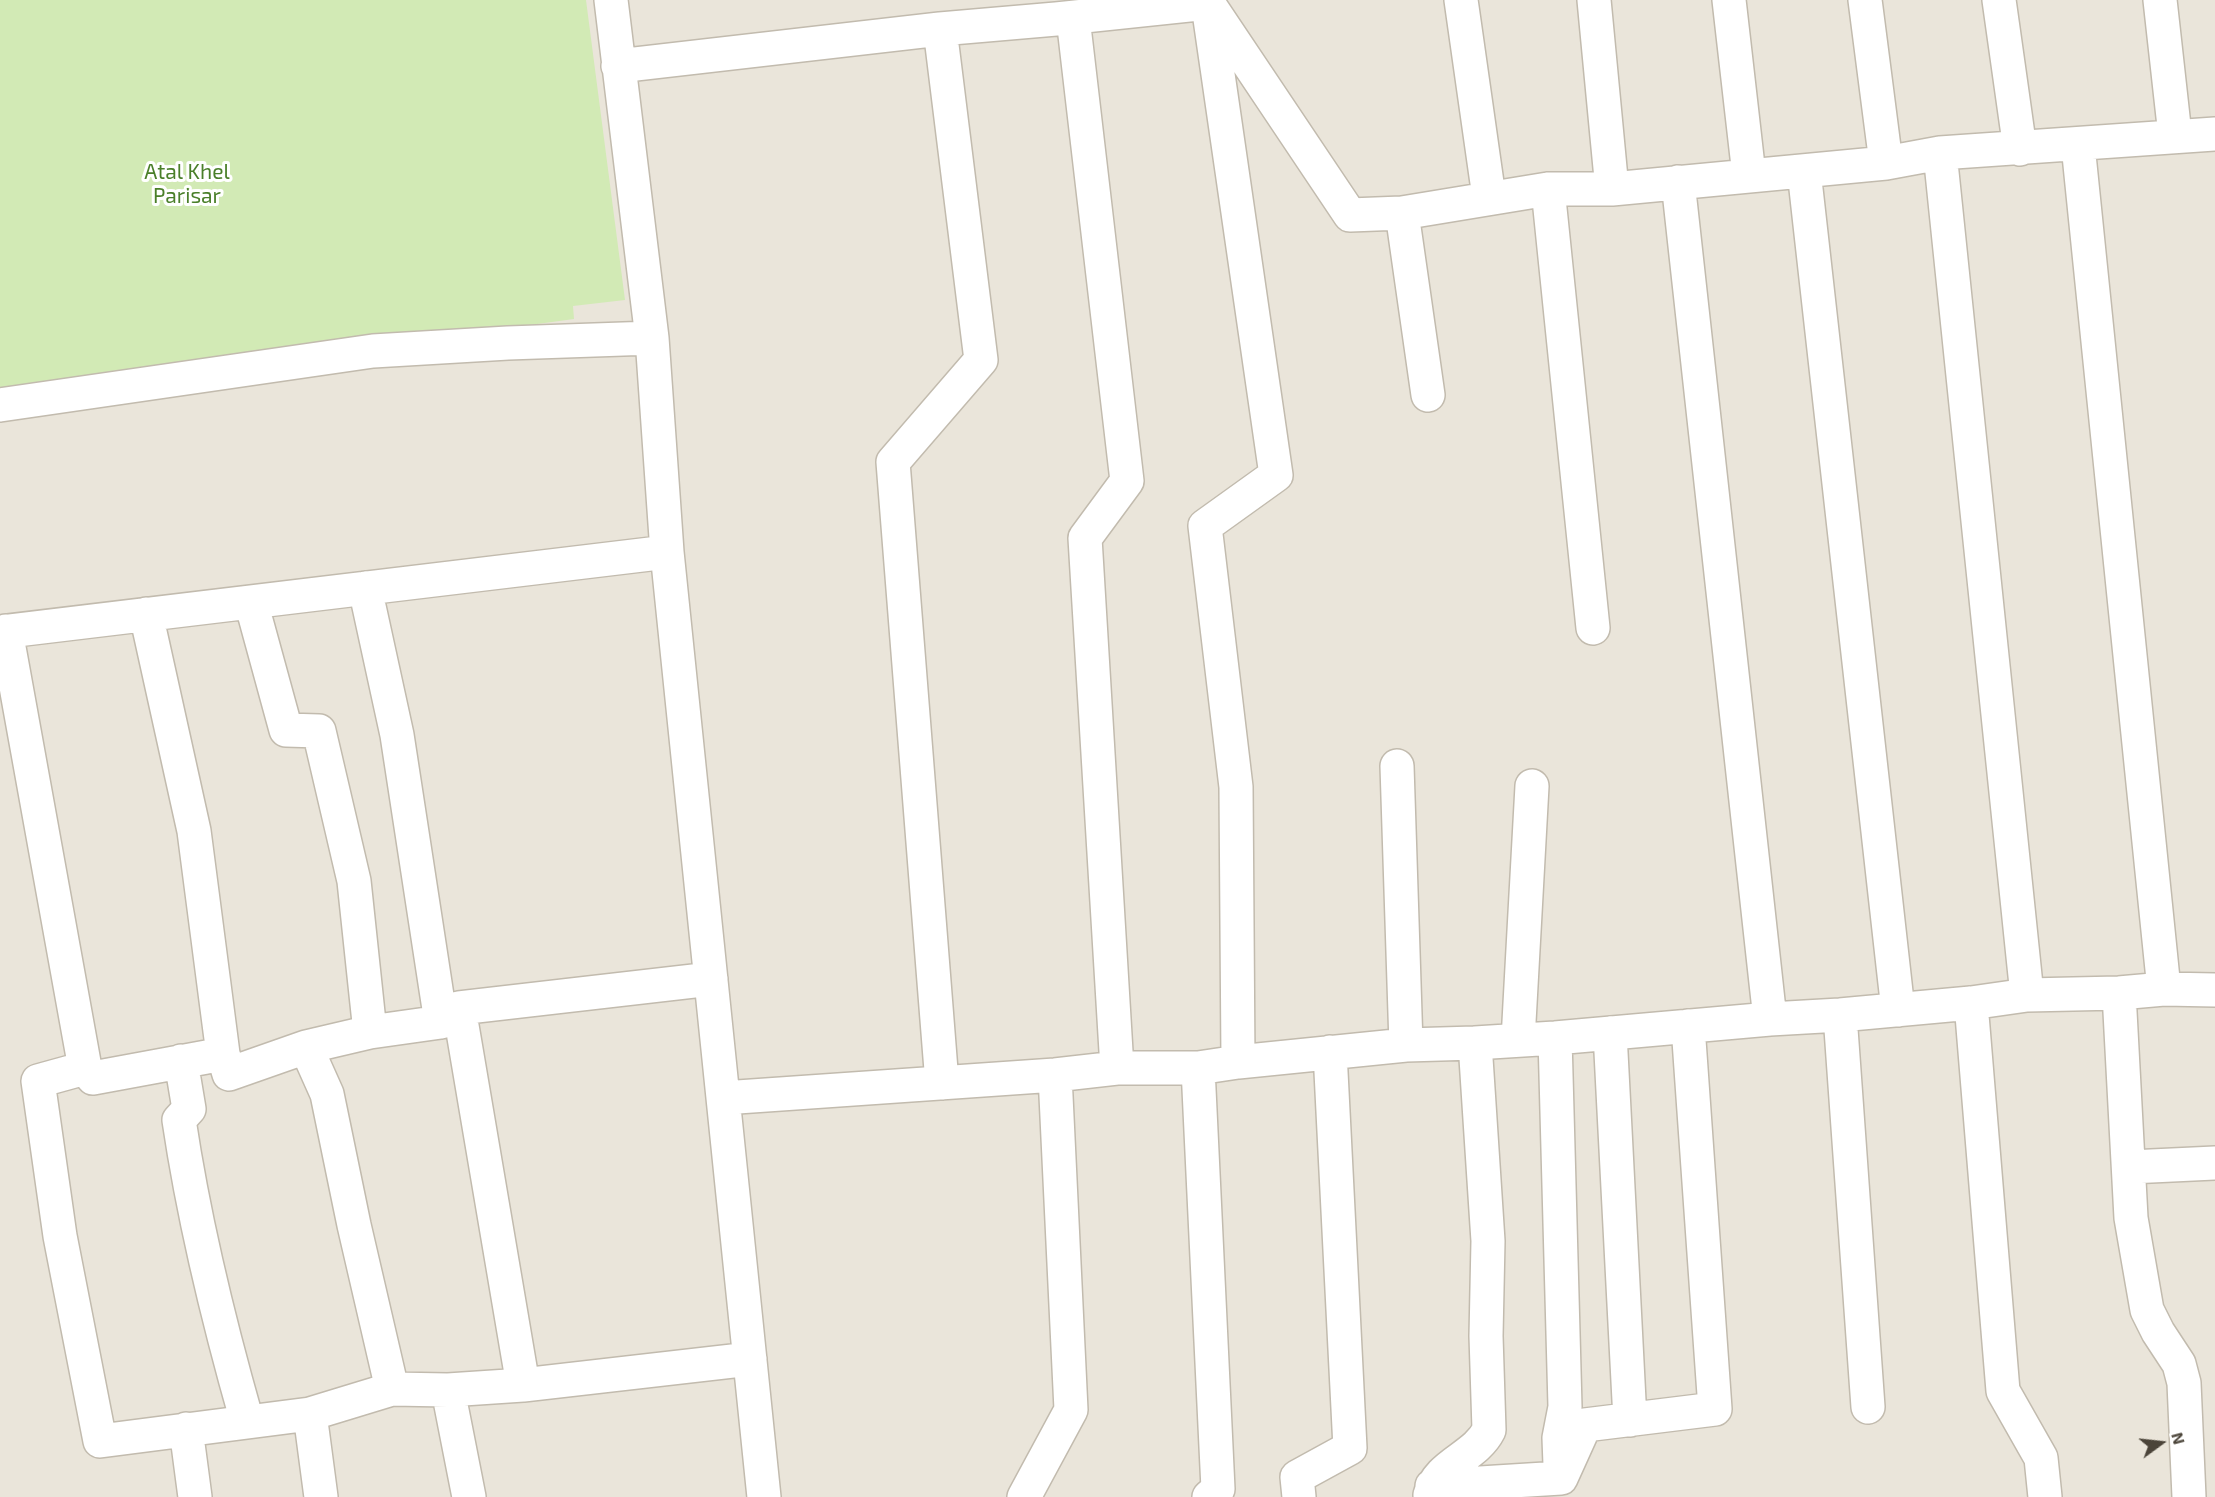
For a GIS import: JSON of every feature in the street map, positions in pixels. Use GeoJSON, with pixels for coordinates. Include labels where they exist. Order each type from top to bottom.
{"type":"FeatureCollection","features":[{"type":"Feature","properties":{"kind":"street"},"geometry":{"type":"LineString","coordinates":[[611,0],[652,338],[667,552],[764,1497]]}},
{"type":"Feature","properties":{"kind":"street"},"geometry":{"type":"LineString","coordinates":[[1461,0],[1489,197]]}},
{"type":"Feature","properties":{"kind":"street"},"geometry":{"type":"LineString","coordinates":[[1594,0],[1612,189]]}},
{"type":"Feature","properties":{"kind":"street"},"geometry":{"type":"LineString","coordinates":[[1729,0],[1749,175]]}},
{"type":"Feature","properties":{"kind":"street"},"geometry":{"type":"LineString","coordinates":[[1865,0],[1886,163]]}},
{"type":"Feature","properties":{"kind":"street"},"geometry":{"type":"LineString","coordinates":[[1999,0],[2020,149]]}},
{"type":"Feature","properties":{"kind":"street"},"geometry":{"type":"LineString","coordinates":[[2160,0],[2175,135]]}},
{"type":"Feature","properties":{"kind":"street"},"geometry":{"type":"LineString","coordinates":[[618,66],[940,29],[1061,12],[1208,3]]}},
{"type":"Feature","properties":{"kind":"street"},"geometry":{"type":"LineString","coordinates":[[1208,3],[1350,215],[1402,213],[1548,189],[1612,189],[1886,163],[1940,153],[2215,134]]}},
{"type":"Feature","properties":{"kind":"street"},"geometry":{"type":"LineString","coordinates":[[1208,3],[1276,475],[1205,526],[1236,787],[1238,1062]]}},
{"type":"Feature","properties":{"kind":"street"},"geometry":{"type":"LineString","coordinates":[[1061,12],[1127,481],[1085,538],[1117,1068]]}},
{"type":"Feature","properties":{"kind":"street"},"geometry":{"type":"LineString","coordinates":[[940,29],[981,360],[893,462],[942,1083]]}},
{"type":"Feature","properties":{"kind":"street"},"geometry":{"type":"LineString","coordinates":[[2078,145],[2164,989]]}},
{"type":"Feature","properties":{"kind":"street"},"geometry":{"type":"LineString","coordinates":[[1940,153],[2027,995]]}},
{"type":"Feature","properties":{"kind":"street"},"geometry":{"type":"LineString","coordinates":[[1804,171],[1898,1010]]}},
{"type":"Feature","properties":{"kind":"street"},"geometry":{"type":"LineString","coordinates":[[1678,182],[1770,1019]]}},
{"type":"Feature","properties":{"kind":"street"},"geometry":{"type":"LineString","coordinates":[[1548,189],[1593,628]]}},
{"type":"Feature","properties":{"kind":"street"},"geometry":{"type":"LineString","coordinates":[[1402,213],[1428,394]]}},
{"type":"Feature","properties":{"kind":"street"},"geometry":{"type":"LineString","coordinates":[[0,405],[373,351],[652,338]]}},
{"type":"Feature","properties":{"kind":"street"},"geometry":{"type":"LineString","coordinates":[[223,1053],[93,1078],[85,1068],[3,631],[667,552]]}},
{"type":"Feature","properties":{"kind":"street"},"geometry":{"type":"LineString","coordinates":[[364,588],[397,735],[523,1385]]}},
{"type":"Feature","properties":{"kind":"street"},"geometry":{"type":"LineString","coordinates":[[251,602],[286,730],[319,731],[354,881],[370,1032]]}},
{"type":"Feature","properties":{"kind":"street"},"geometry":{"type":"LineString","coordinates":[[146,614],[194,831],[223,1053],[230,1074],[306,1047],[450,1015],[711,979]]}},
{"type":"Feature","properties":{"kind":"street"},"geometry":{"type":"LineString","coordinates":[[1397,766],[1406,1045]]}},
{"type":"Feature","properties":{"kind":"street"},"geometry":{"type":"LineString","coordinates":[[1518,1040],[1532,786]]}},
{"type":"Feature","properties":{"kind":"street"},"geometry":{"type":"LineString","coordinates":[[723,1098],[1055,1075],[1117,1068],[1198,1068],[1406,1045],[1556,1038],[1770,1019],[1840,1016],[2027,995],[2119,993],[2164,989],[2215,990]]}},
{"type":"Feature","properties":{"kind":"street"},"geometry":{"type":"LineString","coordinates":[[2119,993],[2132,1218],[2147,1310],[2179,1364],[2184,1383],[2189,1497]]}},
{"type":"Feature","properties":{"kind":"street"},"geometry":{"type":"LineString","coordinates":[[1971,1003],[2003,1391],[2041,1458],[2045,1497]]}},
{"type":"Feature","properties":{"kind":"street"},"geometry":{"type":"LineString","coordinates":[[1840,1016],[1868,1407]]}},
{"type":"Feature","properties":{"kind":"street"},"geometry":{"type":"LineString","coordinates":[[1561,1487],[1585,1425],[1715,1409],[1688,1026]]}},
{"type":"Feature","properties":{"kind":"street"},"geometry":{"type":"LineString","coordinates":[[1610,1033],[1630,1420]]}},
{"type":"Feature","properties":{"kind":"street"},"geometry":{"type":"LineString","coordinates":[[1556,1038],[1564,1407],[1559,1438],[1561,1487]]}},
{"type":"Feature","properties":{"kind":"street"},"geometry":{"type":"LineString","coordinates":[[1431,1491],[1442,1471],[1473,1450],[1489,1430],[1486,1336],[1488,1241],[1475,1043]]}},
{"type":"Feature","properties":{"kind":"street"},"geometry":{"type":"LineString","coordinates":[[306,1047],[327,1094],[354,1225],[392,1389]]}},
{"type":"Feature","properties":{"kind":"street"},"geometry":{"type":"LineString","coordinates":[[1299,1497],[1297,1477],[1350,1448],[1330,1052]]}},
{"type":"Feature","properties":{"kind":"street"},"geometry":{"type":"LineString","coordinates":[[181,1061],[189,1109],[179,1120],[186,1162],[227,1352],[247,1421]]}},
{"type":"Feature","properties":{"kind":"street"},"geometry":{"type":"LineString","coordinates":[[85,1068],[38,1082],[60,1236],[100,1441],[310,1414],[392,1389],[448,1390],[523,1385],[750,1359]]}},
{"type":"Feature","properties":{"kind":"street"},"geometry":{"type":"LineString","coordinates":[[1198,1068],[1218,1489],[1209,1497]]}},
{"type":"Feature","properties":{"kind":"street"},"geometry":{"type":"LineString","coordinates":[[1024,1497],[1071,1410],[1055,1075]]}},
{"type":"Feature","properties":{"kind":"street"},"geometry":{"type":"LineString","coordinates":[[2130,1167],[2215,1163]]}},
{"type":"Feature","properties":{"kind":"street"},"geometry":{"type":"LineString","coordinates":[[448,1390],[469,1497]]}},
{"type":"Feature","properties":{"kind":"street"},"geometry":{"type":"LineString","coordinates":[[310,1414],[321,1497]]}},
{"type":"Feature","properties":{"kind":"street"},"geometry":{"type":"LineString","coordinates":[[186,1429],[195,1497]]}},
{"type":"Feature","properties":{"kind":"street"},"geometry":{"type":"LineString","coordinates":[[1431,1491],[1561,1487]]}},
{"type":"Feature","properties":{"kind":"shaded area"},"geometry":{"type":"Polygon","coordinates":[[[0,0],[2215,0],[2215,1497],[0,1497],[0,0]]]}},
{"type":"Feature","properties":{"kind":"green space","name":"Atal Khel Parisar"},"geometry":{"type":"Polygon","coordinates":[[[0,0],[586,0],[625,300],[573,306],[574,319],[0,397],[0,0]]]}}]}
